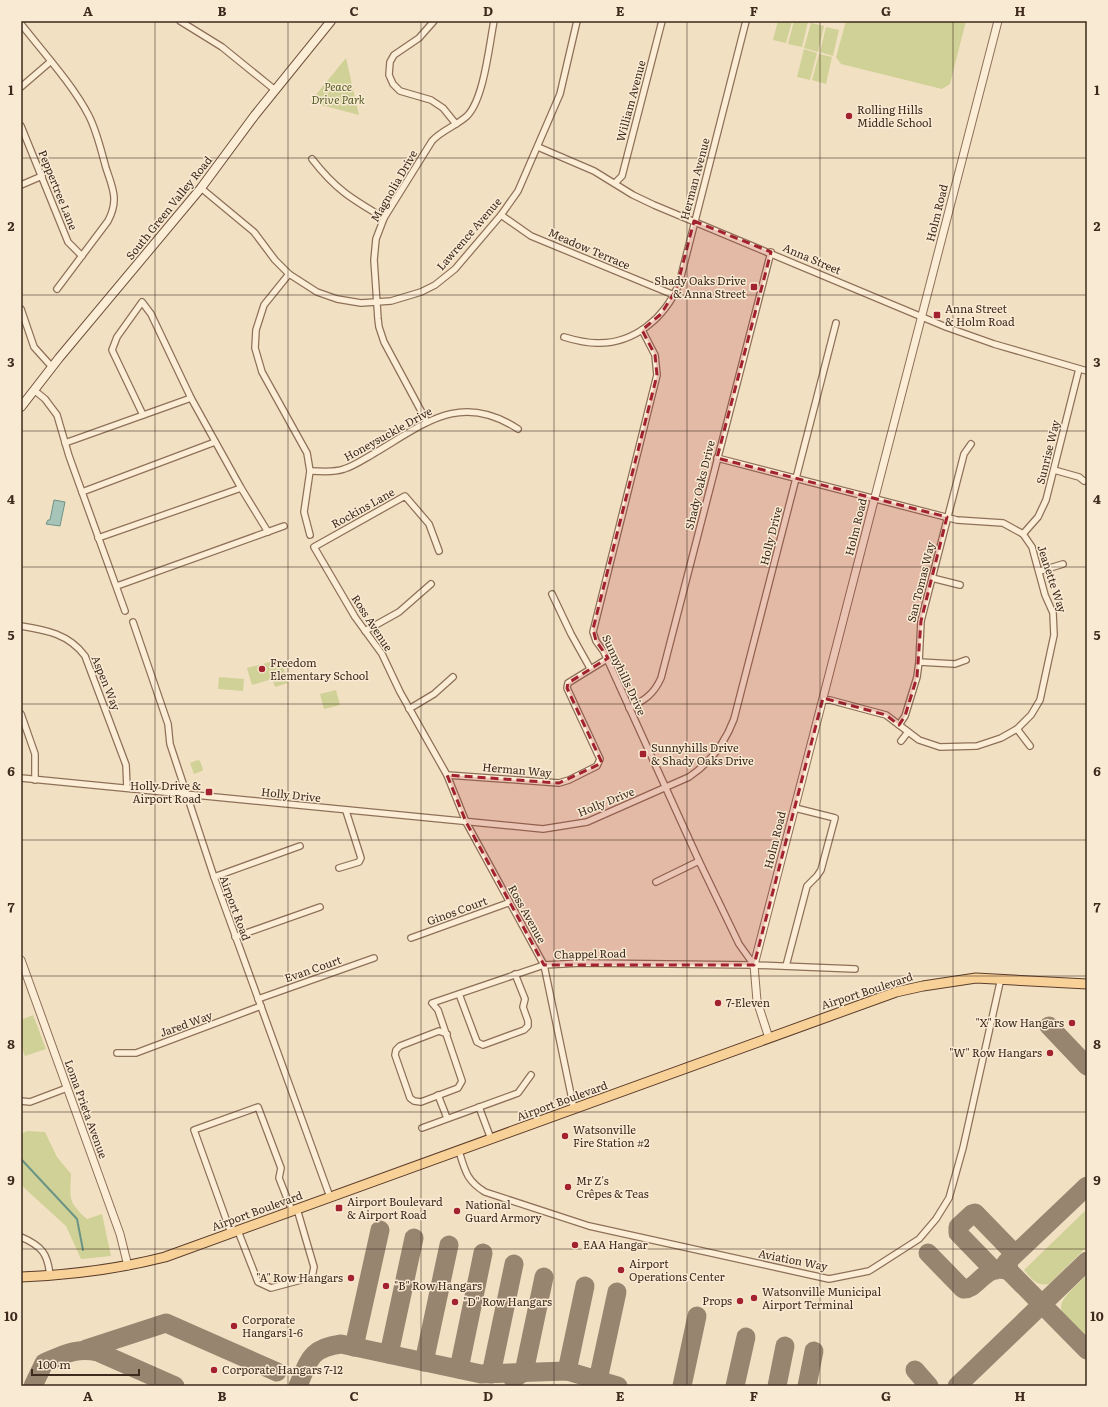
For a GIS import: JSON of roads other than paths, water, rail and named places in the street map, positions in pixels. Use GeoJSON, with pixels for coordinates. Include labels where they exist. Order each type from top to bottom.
{"type":"FeatureCollection","features":[{"type":"Feature","properties":{"kind":"main road","name":"South Green Valley Road"},"geometry":{"type":"LineString","coordinates":[[21,407],[52,367],[202,188],[275,90],[331,21]]}},
{"type":"Feature","properties":{"kind":"main road","name":"Airport Boulevard"},"geometry":{"type":"LineString","coordinates":[[21,1277],[50,1276],[128,1266],[165,1257],[896,992],[950,981],[1002,978],[1087,984]]}},
{"type":"Feature","properties":{"kind":"main road","name":"Airport Boulevard"},"geometry":{"type":"LineString","coordinates":[[21,1284],[50,1276]]}},
{"type":"Feature","properties":{"kind":"street"},"geometry":{"type":"LineString","coordinates":[[181,21],[222,47],[275,90]]}},
{"type":"Feature","properties":{"kind":"street"},"geometry":{"type":"LineString","coordinates":[[434,21],[419,38],[394,55],[390,62],[389,76],[393,84],[400,90],[431,100],[442,108],[456,124]]}},
{"type":"Feature","properties":{"kind":"street","name":"Magnolia Drive"},"geometry":{"type":"LineString","coordinates":[[428,422],[381,334],[375,253],[376,239],[384,218],[432,141],[440,133],[467,116],[476,103],[494,21]]}},
{"type":"Feature","properties":{"kind":"street","name":"Lawrence Avenue"},"geometry":{"type":"LineString","coordinates":[[202,188],[254,232],[275,260],[289,274],[308,287],[326,296],[348,302],[378,303],[407,298],[428,289],[443,279],[462,262],[501,215],[518,191],[538,147],[563,85],[578,21]]}},
{"type":"Feature","properties":{"kind":"street","name":"William Avenue"},"geometry":{"type":"LineString","coordinates":[[616,183],[622,176],[662,21]]}},
{"type":"Feature","properties":{"kind":"street","name":"Herman Avenue"},"geometry":{"type":"LineString","coordinates":[[564,337],[589,343],[605,343],[624,338],[642,330],[661,314],[674,295],[746,21]]}},
{"type":"Feature","properties":{"kind":"street","name":"Holm Road"},"geometry":{"type":"LineString","coordinates":[[769,1038],[757,1001],[754,983],[754,965],[998,21]]}},
{"type":"Feature","properties":{"kind":"street"},"geometry":{"type":"LineString","coordinates":[[21,24],[76,94],[89,116],[98,137],[115,196],[111,214],[57,289]]}},
{"type":"Feature","properties":{"kind":"street"},"geometry":{"type":"LineString","coordinates":[[21,87],[50,62]]}},
{"type":"Feature","properties":{"kind":"street","name":"Peppertree Lane"},"geometry":{"type":"LineString","coordinates":[[21,126],[68,242],[82,256]]}},
{"type":"Feature","properties":{"kind":"street","name":"Anna Street"},"geometry":{"type":"LineString","coordinates":[[538,147],[594,171],[638,197],[922,316],[994,344],[1087,371]]}},
{"type":"Feature","properties":{"kind":"street"},"geometry":{"type":"LineString","coordinates":[[312,159],[328,180],[349,198],[384,218]]}},
{"type":"Feature","properties":{"kind":"street"},"geometry":{"type":"LineString","coordinates":[[21,185],[42,176]]}},
{"type":"Feature","properties":{"kind":"street","name":"Meadow Terrace"},"geometry":{"type":"LineString","coordinates":[[501,215],[531,236],[674,295]]}},
{"type":"Feature","properties":{"kind":"street","name":"Shady Oaks Drive"},"geometry":{"type":"LineString","coordinates":[[629,708],[649,697],[661,678],[771,252]]}},
{"type":"Feature","properties":{"kind":"street"},"geometry":{"type":"LineString","coordinates":[[289,274],[264,306],[257,326],[255,348],[262,372],[300,437],[307,453],[310,470],[304,512],[310,535]]}},
{"type":"Feature","properties":{"kind":"street"},"geometry":{"type":"LineString","coordinates":[[143,416],[112,350],[117,337],[142,302],[152,314],[191,398],[240,488],[268,532]]}},
{"type":"Feature","properties":{"kind":"street"},"geometry":{"type":"LineString","coordinates":[[21,308],[29,338],[34,347],[52,367]]}},
{"type":"Feature","properties":{"kind":"street","name":"Holly Drive"},"geometry":{"type":"LineString","coordinates":[[21,778],[346,811],[543,829],[566,827],[587,822],[689,777],[703,766],[719,748],[731,727],[836,323]]}},
{"type":"Feature","properties":{"kind":"street","name":"Sunnyhills Drive"},"geometry":{"type":"LineString","coordinates":[[642,330],[655,355],[657,375],[593,629],[596,641],[607,659],[699,861],[739,944],[754,965]]}},
{"type":"Feature","properties":{"kind":"street","name":"Sunrise Way"},"geometry":{"type":"LineString","coordinates":[[1023,534],[1035,522],[1041,512],[1054,470],[1079,369]]}},
{"type":"Feature","properties":{"kind":"street"},"geometry":{"type":"LineString","coordinates":[[34,390],[45,399],[57,415],[65,443],[125,612]]}},
{"type":"Feature","properties":{"kind":"street"},"geometry":{"type":"LineString","coordinates":[[65,443],[191,398]]}},
{"type":"Feature","properties":{"kind":"street","name":"Honeysuckle Drive"},"geometry":{"type":"LineString","coordinates":[[310,470],[334,471],[349,467],[428,422],[450,414],[472,412],[496,417],[518,430]]}},
{"type":"Feature","properties":{"kind":"street"},"geometry":{"type":"LineString","coordinates":[[82,492],[215,442]]}},
{"type":"Feature","properties":{"kind":"street","name":"San Tomas Way"},"geometry":{"type":"LineString","coordinates":[[899,726],[905,716],[917,677],[921,621],[964,454],[971,444]]}},
{"type":"Feature","properties":{"kind":"street","name":"Jeanette Way"},"geometry":{"type":"LineString","coordinates":[[717,458],[968,522],[1003,523],[1023,534],[1032,547],[1040,571],[1045,595],[1053,613],[1054,635],[1040,700],[1031,715],[1017,729],[985,744],[958,748],[932,745],[908,732],[886,715],[830,700],[823,700]]}},
{"type":"Feature","properties":{"kind":"street"},"geometry":{"type":"LineString","coordinates":[[1054,470],[1078,477],[1084,481]]}},
{"type":"Feature","properties":{"kind":"street"},"geometry":{"type":"LineString","coordinates":[[98,538],[240,488]]}},
{"type":"Feature","properties":{"kind":"street","name":"Rockins Lane"},"geometry":{"type":"LineString","coordinates":[[314,547],[405,496],[429,524],[439,551]]}},
{"type":"Feature","properties":{"kind":"street"},"geometry":{"type":"LineString","coordinates":[[117,586],[284,526]]}},
{"type":"Feature","properties":{"kind":"street","name":"Ross Avenue"},"geometry":{"type":"LineString","coordinates":[[314,547],[354,617],[382,654],[409,709],[447,775],[466,822],[508,903],[544,965],[574,1109]]}},
{"type":"Feature","properties":{"kind":"street"},"geometry":{"type":"LineString","coordinates":[[1040,571],[1063,564]]}},
{"type":"Feature","properties":{"kind":"street"},"geometry":{"type":"LineString","coordinates":[[932,578],[960,585]]}},
{"type":"Feature","properties":{"kind":"street"},"geometry":{"type":"LineString","coordinates":[[365,631],[399,612],[431,584]]}},
{"type":"Feature","properties":{"kind":"street"},"geometry":{"type":"LineString","coordinates":[[552,594],[571,634],[590,668]]}},
{"type":"Feature","properties":{"kind":"street","name":"Airport Road"},"geometry":{"type":"LineString","coordinates":[[132,622],[168,724],[170,744],[214,877],[330,1197]]}},
{"type":"Feature","properties":{"kind":"street","name":"Aspen Way"},"geometry":{"type":"LineString","coordinates":[[21,626],[50,631],[63,636],[75,644],[85,656],[126,765],[127,788]]}},
{"type":"Feature","properties":{"kind":"street","name":"Herman Way"},"geometry":{"type":"LineString","coordinates":[[447,775],[558,783],[569,780],[597,766],[600,759],[567,688],[568,683],[590,668],[607,659]]}},
{"type":"Feature","properties":{"kind":"street"},"geometry":{"type":"LineString","coordinates":[[919,662],[955,664],[966,660]]}},
{"type":"Feature","properties":{"kind":"street"},"geometry":{"type":"LineString","coordinates":[[409,709],[434,694],[453,677]]}},
{"type":"Feature","properties":{"kind":"street"},"geometry":{"type":"LineString","coordinates":[[21,714],[35,754],[35,780]]}},
{"type":"Feature","properties":{"kind":"street"},"geometry":{"type":"LineString","coordinates":[[1017,729],[1030,746]]}},
{"type":"Feature","properties":{"kind":"street"},"geometry":{"type":"LineString","coordinates":[[901,741],[908,732]]}},
{"type":"Feature","properties":{"kind":"street"},"geometry":{"type":"LineString","coordinates":[[786,966],[807,886],[821,870],[835,818],[795,808]]}},
{"type":"Feature","properties":{"kind":"street"},"geometry":{"type":"LineString","coordinates":[[339,868],[359,862],[361,858],[346,811]]}},
{"type":"Feature","properties":{"kind":"street"},"geometry":{"type":"LineString","coordinates":[[214,877],[300,846]]}},
{"type":"Feature","properties":{"kind":"street"},"geometry":{"type":"LineString","coordinates":[[656,882],[699,861]]}},
{"type":"Feature","properties":{"kind":"street","name":"Ginos Court"},"geometry":{"type":"LineString","coordinates":[[412,938],[508,903]]}},
{"type":"Feature","properties":{"kind":"street"},"geometry":{"type":"LineString","coordinates":[[235,937],[320,907]]}},
{"type":"Feature","properties":{"kind":"street","name":"Evan Court"},"geometry":{"type":"LineString","coordinates":[[258,999],[374,958]]}},
{"type":"Feature","properties":{"kind":"street","name":"Loma Prieta Avenue"},"geometry":{"type":"LineString","coordinates":[[21,960],[23,971],[120,1234],[128,1266]]}},
{"type":"Feature","properties":{"kind":"street","name":"Chappel Road"},"geometry":{"type":"LineString","coordinates":[[447,1034],[438,1010],[432,1003],[544,965],[581,963],[754,965],[855,969]]}},
{"type":"Feature","properties":{"kind":"street"},"geometry":{"type":"LineString","coordinates":[[459,994],[477,1042],[483,1045],[524,1030],[528,1026],[523,1007],[525,999],[515,974]]}},
{"type":"Feature","properties":{"kind":"street","name":"Aviation Way"},"geometry":{"type":"LineString","coordinates":[[458,1151],[465,1172],[474,1185],[486,1192],[589,1226],[829,1279],[869,1271],[919,1239],[936,1219],[950,1198],[1002,978]]}},
{"type":"Feature","properties":{"kind":"street","name":"Jared Way"},"geometry":{"type":"LineString","coordinates":[[117,1053],[136,1053],[261,1006]]}},
{"type":"Feature","properties":{"kind":"street"},"geometry":{"type":"LineString","coordinates":[[439,1031],[447,1034],[462,1081],[458,1088],[421,1102],[411,1100],[395,1052],[400,1046],[439,1031]]}},
{"type":"Feature","properties":{"kind":"street"},"geometry":{"type":"LineString","coordinates":[[422,1128],[518,1093],[531,1075]]}},
{"type":"Feature","properties":{"kind":"street"},"geometry":{"type":"LineString","coordinates":[[21,1101],[30,1102],[67,1088]]}},
{"type":"Feature","properties":{"kind":"street"},"geometry":{"type":"LineString","coordinates":[[438,1095],[447,1118]]}},
{"type":"Feature","properties":{"kind":"street"},"geometry":{"type":"LineString","coordinates":[[258,1107],[281,1168],[279,1178],[294,1210],[314,1267],[312,1277],[271,1288],[258,1282],[235,1232],[194,1130],[258,1107]]}},
{"type":"Feature","properties":{"kind":"street"},"geometry":{"type":"LineString","coordinates":[[479,1107],[491,1139]]}},
{"type":"Feature","properties":{"kind":"street"},"geometry":{"type":"LineString","coordinates":[[21,1237],[35,1243],[43,1251],[48,1262],[50,1276]]}},
{"type":"Feature","properties":{"kind":"waterway"},"geometry":{"type":"LineString","coordinates":[[21,1159],[77,1219],[83,1250]]}},
{"type":"Feature","properties":{"kind":"place","name":"Rolling Hills Middle School"},"geometry":{"type":"Point","coordinates":[849,116]}},
{"type":"Feature","properties":{"kind":"place","name":"Shady Oaks Drive & Anna Street"},"geometry":{"type":"Point","coordinates":[754,287]}},
{"type":"Feature","properties":{"kind":"place","name":"Anna Street & Holm Road"},"geometry":{"type":"Point","coordinates":[937,315]}},
{"type":"Feature","properties":{"kind":"place","name":"Freedom Elementary School"},"geometry":{"type":"Point","coordinates":[262,669]}},
{"type":"Feature","properties":{"kind":"place","name":"Sunnyhills Drive & Shady Oaks Drive"},"geometry":{"type":"Point","coordinates":[643,754]}},
{"type":"Feature","properties":{"kind":"place","name":"Holly Drive & Airport Road"},"geometry":{"type":"Point","coordinates":[209,792]}},
{"type":"Feature","properties":{"kind":"place","name":"7-Eleven"},"geometry":{"type":"Point","coordinates":[718,1003]}},
{"type":"Feature","properties":{"kind":"place","name":"\"X\" Row Hangars"},"geometry":{"type":"Point","coordinates":[1072,1023]}},
{"type":"Feature","properties":{"kind":"place","name":"\"W\" Row Hangars"},"geometry":{"type":"Point","coordinates":[1050,1053]}},
{"type":"Feature","properties":{"kind":"place","name":"Watsonville Fire Station #2"},"geometry":{"type":"Point","coordinates":[565,1136]}},
{"type":"Feature","properties":{"kind":"place","name":"Mr Z's Crêpes & Teas"},"geometry":{"type":"Point","coordinates":[568,1187]}},
{"type":"Feature","properties":{"kind":"place","name":"Airport Boulevard & Airport Road"},"geometry":{"type":"Point","coordinates":[339,1208]}},
{"type":"Feature","properties":{"kind":"place","name":"National Guard Armory"},"geometry":{"type":"Point","coordinates":[457,1211]}},
{"type":"Feature","properties":{"kind":"place","name":"EAA Hangar"},"geometry":{"type":"Point","coordinates":[575,1245]}},
{"type":"Feature","properties":{"kind":"place","name":"Airport Operations Center"},"geometry":{"type":"Point","coordinates":[621,1270]}},
{"type":"Feature","properties":{"kind":"place","name":"\"A\" Row Hangars"},"geometry":{"type":"Point","coordinates":[351,1278]}},
{"type":"Feature","properties":{"kind":"place","name":"\"B\" Row Hangars"},"geometry":{"type":"Point","coordinates":[386,1286]}},
{"type":"Feature","properties":{"kind":"place","name":"Watsonville Municipal Airport Terminal"},"geometry":{"type":"Point","coordinates":[754,1298]}},
{"type":"Feature","properties":{"kind":"place","name":"Props"},"geometry":{"type":"Point","coordinates":[740,1301]}},
{"type":"Feature","properties":{"kind":"place","name":"\"D\" Row Hangars"},"geometry":{"type":"Point","coordinates":[455,1302]}},
{"type":"Feature","properties":{"kind":"place","name":"Corporate Hangars 1-6"},"geometry":{"type":"Point","coordinates":[234,1326]}},
{"type":"Feature","properties":{"kind":"place","name":"Corporate Hangars 7-12"},"geometry":{"type":"Point","coordinates":[214,1370]}},
{"type":"Feature","properties":{"kind":"park label","name":"Peace Drive Park"},"geometry":{"type":"Point","coordinates":[338,93]}}]}
